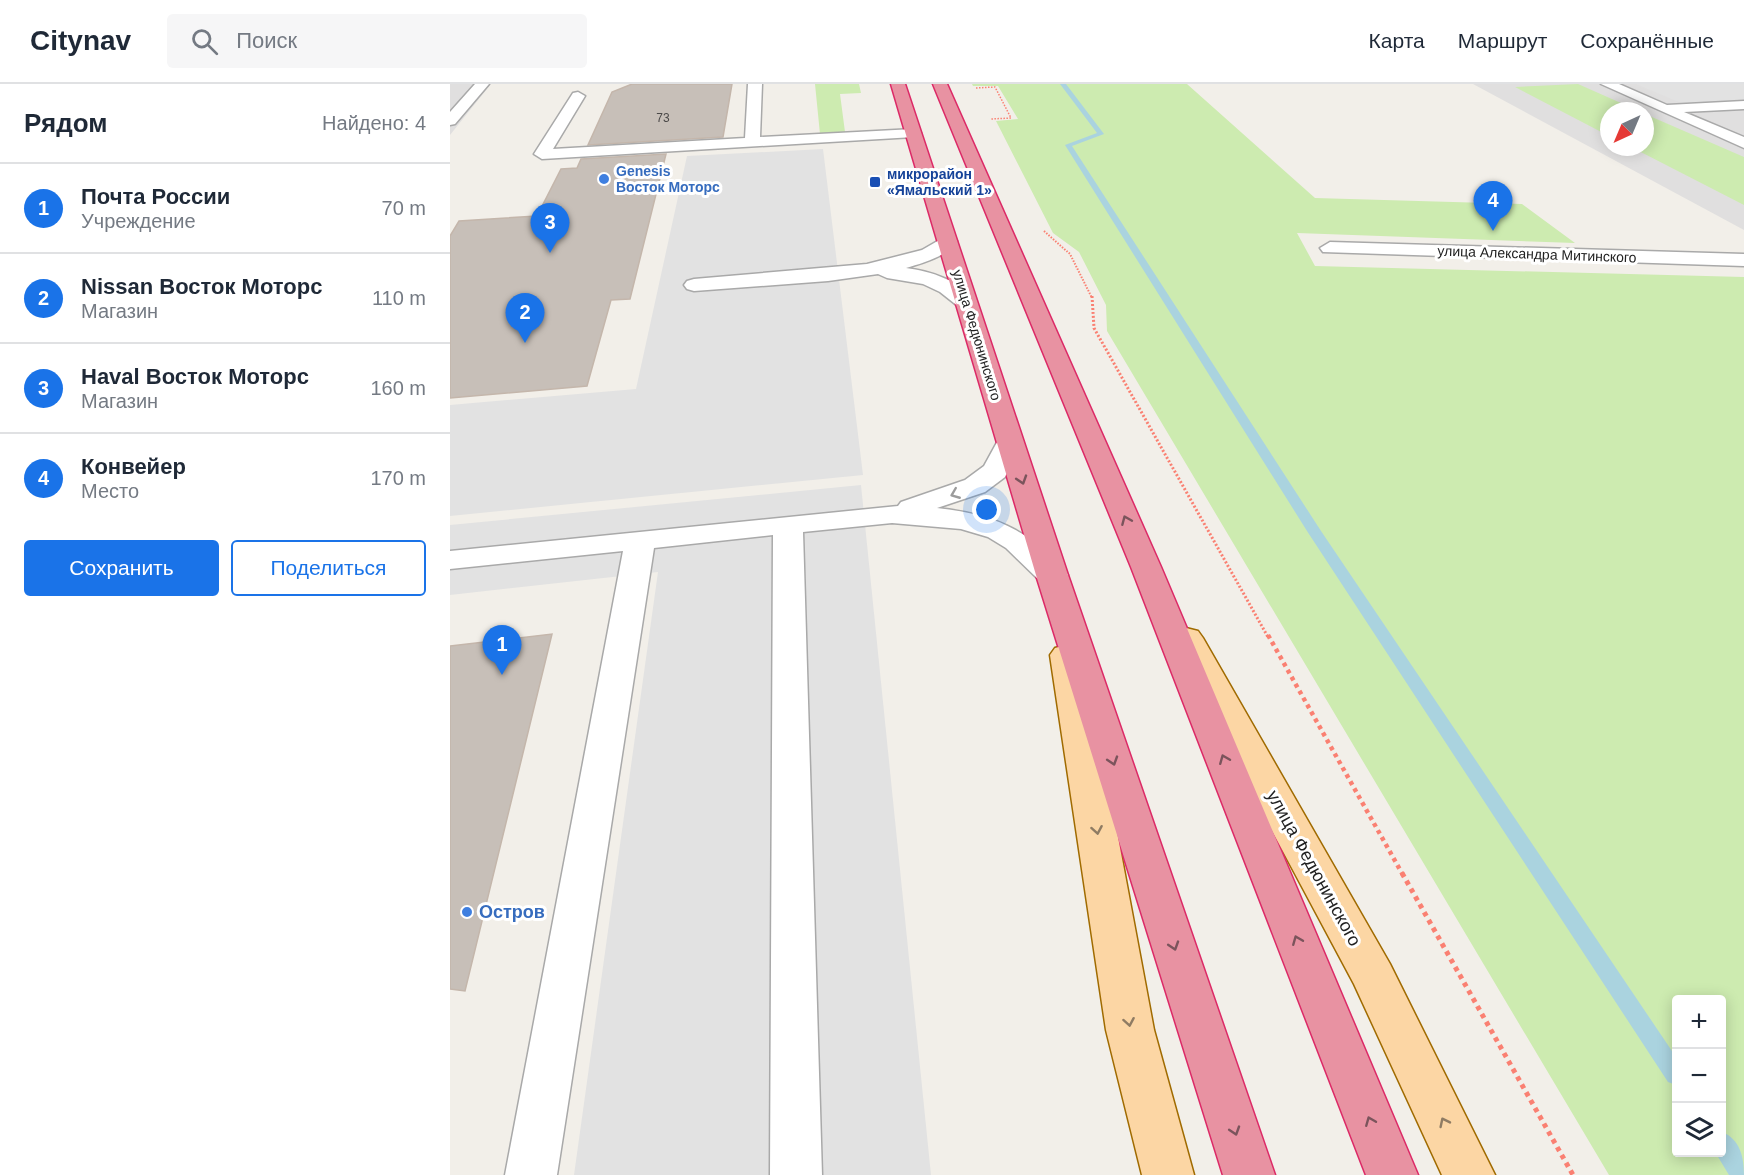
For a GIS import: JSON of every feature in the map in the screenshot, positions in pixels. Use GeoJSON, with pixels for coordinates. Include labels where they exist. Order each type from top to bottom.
{"type":"FeatureCollection","features":[{"type":"Feature","properties":{"kind":"highway","name":"улица Федюнинского"},"geometry":{"type":"LineString","coordinates":[[898,84],[1054,580],[1249,1175]]}},
{"type":"Feature","properties":{"kind":"highway","name":"улица Федюнинского"},"geometry":{"type":"LineString","coordinates":[[940,84],[1146,567],[1392,1175]]}},
{"type":"Feature","properties":{"kind":"main road","name":"улица Федюнинского"},"geometry":{"type":"LineString","coordinates":[[1146,567],[1374,977],[1469,1175]]}},
{"type":"Feature","properties":{"kind":"main road","name":"улица Федюнинского"},"geometry":{"type":"LineString","coordinates":[[1054,580],[1130,1030],[1168,1175]]}},
{"type":"Feature","properties":{"kind":"street"},"geometry":{"type":"LineString","coordinates":[[450,120],[482,84]]}},
{"type":"Feature","properties":{"kind":"street"},"geometry":{"type":"LineString","coordinates":[[752,142],[755,84]]}},
{"type":"Feature","properties":{"kind":"street"},"geometry":{"type":"LineString","coordinates":[[1608,84],[1744,143]]}},
{"type":"Feature","properties":{"kind":"street"},"geometry":{"type":"LineString","coordinates":[[578,96],[542,154],[914,133]]}},
{"type":"Feature","properties":{"kind":"street"},"geometry":{"type":"LineString","coordinates":[[450,106],[466,103]]}},
{"type":"Feature","properties":{"kind":"street"},"geometry":{"type":"LineString","coordinates":[[1665,109],[1744,105]]}},
{"type":"Feature","properties":{"kind":"street"},"geometry":{"type":"LineString","coordinates":[[694,285],[852,272],[921,259],[935,252],[948,241]]}},
{"type":"Feature","properties":{"kind":"street","name":"улица Александра Митинского"},"geometry":{"type":"LineString","coordinates":[[1330,248],[1744,260]]}},
{"type":"Feature","properties":{"kind":"street"},"geometry":{"type":"LineString","coordinates":[[852,272],[923,276],[940,282],[966,303]]}},
{"type":"Feature","properties":{"kind":"street"},"geometry":{"type":"LineString","coordinates":[[892,514],[975,486],[995,471],[1010,441]]}},
{"type":"Feature","properties":{"kind":"street"},"geometry":{"type":"LineString","coordinates":[[450,560],[892,514],[954,518],[985,524],[1012,537],[1034,553],[1054,580]]}},
{"type":"Feature","properties":{"kind":"street"},"geometry":{"type":"LineString","coordinates":[[788,524],[796,1175]]}},
{"type":"Feature","properties":{"kind":"street"},"geometry":{"type":"LineString","coordinates":[[531,1175],[640,541]]}},
{"type":"Feature","properties":{"kind":"path"},"geometry":{"type":"LineString","coordinates":[[979,88],[995,87],[1011,118],[986,119],[992,129]]}},
{"type":"Feature","properties":{"kind":"path"},"geometry":{"type":"LineString","coordinates":[[1040,224],[1046,235],[1070,254],[1093,299],[1094,328],[1573,1175]]}},
{"type":"Feature","properties":{"kind":"shaded area"},"geometry":{"type":"Polygon","coordinates":[[[450,84],[491,84],[450,135],[450,84]]]}},
{"type":"Feature","properties":{"kind":"shaded area"},"geometry":{"type":"Polygon","coordinates":[[[1473,84],[1744,84],[1744,230],[1607,156],[1654,156],[1654,102],[1600,102],[1600,152],[1473,84]]]}},
{"type":"Feature","properties":{"kind":"shaded area"},"geometry":{"type":"Polygon","coordinates":[[[1636,84],[1744,84],[1744,101],[1686,105],[1636,84]]]}},
{"type":"Feature","properties":{"kind":"shaded area"},"geometry":{"type":"Polygon","coordinates":[[[823,149],[863,475],[450,516],[450,405],[636,389],[687,156],[823,149]]]}},
{"type":"Feature","properties":{"kind":"shaded area"},"geometry":{"type":"Polygon","coordinates":[[[861,485],[931,1175],[574,1175],[658,572],[450,595],[450,525],[861,485]]]}},
{"type":"Feature","properties":{"kind":"green space"},"geometry":{"type":"Polygon","coordinates":[[[815,84],[859,84],[861,93],[840,94],[845,132],[820,134],[815,84]]]}},
{"type":"Feature","properties":{"kind":"green space"},"geometry":{"type":"Polygon","coordinates":[[[972,84],[1187,84],[1315,198],[1522,204],[1575,243],[1297,233],[1315,266],[1744,277],[1744,1175],[1609,1175],[1107,331],[1106,305],[1079,252],[1053,233],[996,121],[1018,119],[998,86],[973,86],[972,84]]]}},
{"type":"Feature","properties":{"kind":"green space"},"geometry":{"type":"Polygon","coordinates":[[[1578,84],[1619,102],[1600,102],[1600,131],[1515,87],[1578,84]]]}},
{"type":"Feature","properties":{"kind":"green space"},"geometry":{"type":"Polygon","coordinates":[[[1654,118],[1744,157],[1744,205],[1649,156],[1654,156],[1654,118]]]}},
{"type":"Feature","properties":{"kind":"building"},"geometry":{"type":"Polygon","coordinates":[[[632,84],[732,84],[723,137],[588,145],[612,92],[632,84]]]}},
{"type":"Feature","properties":{"kind":"building"},"geometry":{"type":"Polygon","coordinates":[[[666,154],[630,299],[611,300],[587,386],[450,398],[450,236],[459,221],[537,216],[561,169],[577,168],[581,159],[666,154]]]}},
{"type":"Feature","properties":{"kind":"building","name":"Остров"},"geometry":{"type":"Polygon","coordinates":[[[552,634],[465,991],[450,989],[450,646],[552,634]]]}},
{"type":"Feature","properties":{"kind":"waterway"},"geometry":{"type":"LineString","coordinates":[[1063,84],[1101,134],[1068,145],[1314,531],[1672,1069]]}},
{"type":"Feature","properties":{"kind":"waterway"},"geometry":{"type":"LineString","coordinates":[[1726,1149],[1743,1175]]}},
{"type":"Feature","properties":{"kind":"place","name":"Genesis Восток Моторс"},"geometry":{"type":"Point","coordinates":[604,179]}},
{"type":"Feature","properties":{"kind":"place","name":"микрорайон «Ямальский 1»"},"geometry":{"type":"Point","coordinates":[875,182]}},
{"type":"Feature","properties":{"kind":"place","name":"Конвейер"},"geometry":{"type":"Point","coordinates":[1493,231]}},
{"type":"Feature","properties":{"kind":"place","name":"Haval Восток Моторс"},"geometry":{"type":"Point","coordinates":[550,253]}},
{"type":"Feature","properties":{"kind":"place","name":"Nissan Восток Моторс"},"geometry":{"type":"Point","coordinates":[525,343]}},
{"type":"Feature","properties":{"kind":"place","name":"Почта России"},"geometry":{"type":"Point","coordinates":[502,675]}},
{"type":"Feature","properties":{"kind":"place","name":"Остров"},"geometry":{"type":"Point","coordinates":[467,912]}}]}
